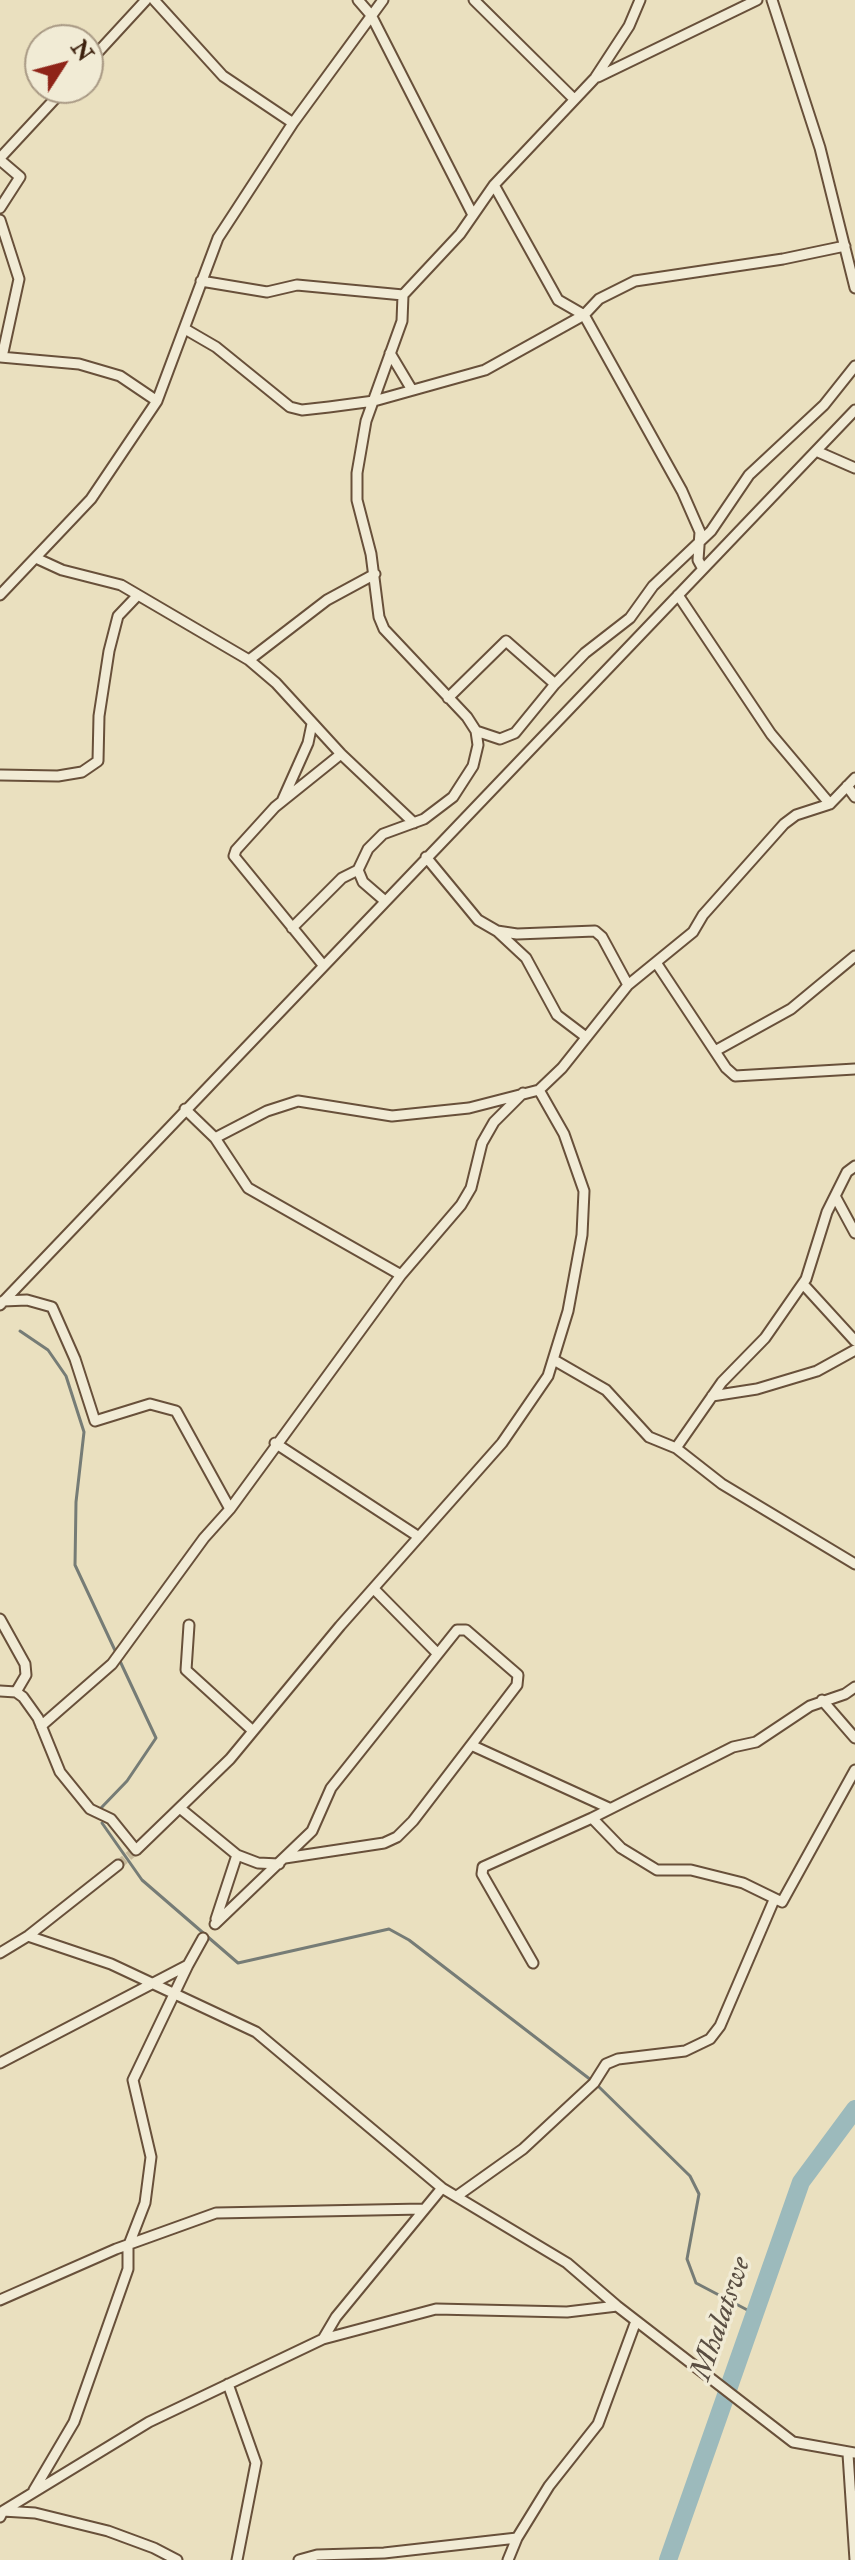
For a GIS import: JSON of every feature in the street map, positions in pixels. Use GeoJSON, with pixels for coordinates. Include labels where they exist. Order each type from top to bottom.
{"type":"FeatureCollection","features":[{"type":"Feature","properties":{"kind":"street"},"geometry":{"type":"LineString","coordinates":[[104,46],[146,0]]}},
{"type":"Feature","properties":{"kind":"street"},"geometry":{"type":"LineString","coordinates":[[154,0],[223,76],[293,123]]}},
{"type":"Feature","properties":{"kind":"street"},"geometry":{"type":"LineString","coordinates":[[358,0],[371,15],[473,215]]}},
{"type":"Feature","properties":{"kind":"street"},"geometry":{"type":"LineString","coordinates":[[0,595],[38,559],[91,499],[157,401],[218,238],[293,123],[383,0]]}},
{"type":"Feature","properties":{"kind":"street"},"geometry":{"type":"LineString","coordinates":[[474,0],[574,99]]}},
{"type":"Feature","properties":{"kind":"street"},"geometry":{"type":"LineString","coordinates":[[640,0],[629,26],[595,78],[494,185],[460,234],[403,295],[402,321],[374,401],[357,473],[357,500],[375,574],[379,617],[384,629],[476,731],[508,738],[585,653],[630,618],[653,586],[700,541],[749,475],[824,405],[855,366]]}},
{"type":"Feature","properties":{"kind":"street"},"geometry":{"type":"LineString","coordinates":[[595,78],[757,0]]}},
{"type":"Feature","properties":{"kind":"street"},"geometry":{"type":"LineString","coordinates":[[772,0],[820,148],[855,288]]}},
{"type":"Feature","properties":{"kind":"street"},"geometry":{"type":"LineString","coordinates":[[0,208],[20,182],[17,173],[0,159],[50,104]]}},
{"type":"Feature","properties":{"kind":"street"},"geometry":{"type":"LineString","coordinates":[[494,185],[558,300],[584,315],[682,491],[700,532],[698,560],[703,569]]}},
{"type":"Feature","properties":{"kind":"street"},"geometry":{"type":"LineString","coordinates":[[0,220],[19,279],[1,357],[79,364],[120,376],[157,401]]}},
{"type":"Feature","properties":{"kind":"street"},"geometry":{"type":"LineString","coordinates":[[185,329],[216,347],[290,407],[302,410],[374,401],[485,370],[584,315],[599,299],[635,281],[783,259],[845,246]]}},
{"type":"Feature","properties":{"kind":"street"},"geometry":{"type":"LineString","coordinates":[[201,281],[267,292],[297,285],[403,295]]}},
{"type":"Feature","properties":{"kind":"street"},"geometry":{"type":"LineString","coordinates":[[390,353],[412,390]]}},
{"type":"Feature","properties":{"kind":"street"},"geometry":{"type":"LineString","coordinates":[[2,1303],[854,412]]}},
{"type":"Feature","properties":{"kind":"street"},"geometry":{"type":"LineString","coordinates":[[816,451],[855,468]]}},
{"type":"Feature","properties":{"kind":"street"},"geometry":{"type":"LineString","coordinates":[[38,559],[62,570],[121,585],[249,660],[276,683],[341,754],[414,823]]}},
{"type":"Feature","properties":{"kind":"street"},"geometry":{"type":"LineString","coordinates":[[249,660],[327,600],[375,574]]}},
{"type":"Feature","properties":{"kind":"street"},"geometry":{"type":"LineString","coordinates":[[1,775],[58,776],[82,772],[98,761],[99,716],[109,651],[118,616],[138,595]]}},
{"type":"Feature","properties":{"kind":"street"},"geometry":{"type":"LineString","coordinates":[[678,595],[771,734],[830,804]]}},
{"type":"Feature","properties":{"kind":"street"},"geometry":{"type":"LineString","coordinates":[[448,698],[506,641],[555,684]]}},
{"type":"Feature","properties":{"kind":"street"},"geometry":{"type":"LineString","coordinates":[[282,802],[308,743],[312,724]]}},
{"type":"Feature","properties":{"kind":"street"},"geometry":{"type":"LineString","coordinates":[[292,928],[342,878],[358,870],[374,840],[414,823],[453,797],[476,756],[476,731]]}},
{"type":"Feature","properties":{"kind":"street"},"geometry":{"type":"LineString","coordinates":[[323,965],[234,856],[236,850],[282,802],[341,754]]}},
{"type":"Feature","properties":{"kind":"street"},"geometry":{"type":"LineString","coordinates":[[0,768],[0,783]]}},
{"type":"Feature","properties":{"kind":"street"},"geometry":{"type":"LineString","coordinates":[[215,1138],[267,1111],[298,1101],[392,1116],[469,1108],[539,1090],[562,1068],[628,985],[693,932],[703,915],[784,824],[796,815],[830,804],[855,778]]}},
{"type":"Feature","properties":{"kind":"street"},"geometry":{"type":"LineString","coordinates":[[847,786],[855,797]]}},
{"type":"Feature","properties":{"kind":"street"},"geometry":{"type":"LineString","coordinates":[[426,857],[478,920],[497,931],[526,958],[557,1015],[586,1037]]}},
{"type":"Feature","properties":{"kind":"street"},"geometry":{"type":"LineString","coordinates":[[358,870],[363,882],[385,901]]}},
{"type":"Feature","properties":{"kind":"street"},"geometry":{"type":"LineString","coordinates":[[497,931],[517,934],[595,931],[602,937],[628,985]]}},
{"type":"Feature","properties":{"kind":"street"},"geometry":{"type":"LineString","coordinates":[[715,1051],[791,1009],[855,956]]}},
{"type":"Feature","properties":{"kind":"street"},"geometry":{"type":"LineString","coordinates":[[657,964],[735,1076],[855,1069]]}},
{"type":"Feature","properties":{"kind":"street"},"geometry":{"type":"LineString","coordinates":[[16,1692],[41,1726],[60,1772],[90,1809],[111,1819],[136,1850],[181,1809],[253,1731],[502,1443],[538,1393],[554,1360],[568,1311],[582,1235],[584,1191],[564,1134],[539,1090]]}},
{"type":"Feature","properties":{"kind":"street"},"geometry":{"type":"LineString","coordinates":[[41,1726],[112,1664],[401,1275],[461,1205],[471,1188],[482,1143],[494,1122],[523,1093]]}},
{"type":"Feature","properties":{"kind":"street"},"geometry":{"type":"LineString","coordinates":[[185,1109],[215,1138],[248,1188],[401,1275]]}},
{"type":"Feature","properties":{"kind":"street"},"geometry":{"type":"LineString","coordinates":[[676,1448],[712,1396],[765,1338],[803,1284],[835,1196],[847,1172],[855,1166]]}},
{"type":"Feature","properties":{"kind":"street"},"geometry":{"type":"LineString","coordinates":[[835,1196],[855,1233]]}},
{"type":"Feature","properties":{"kind":"street"},"geometry":{"type":"LineString","coordinates":[[803,1284],[855,1341]]}},
{"type":"Feature","properties":{"kind":"street"},"geometry":{"type":"LineString","coordinates":[[2,1303],[27,1300],[52,1307],[75,1359],[95,1421],[150,1404],[176,1411],[230,1509]]}},
{"type":"Feature","properties":{"kind":"street"},"geometry":{"type":"LineString","coordinates":[[712,1396],[757,1389],[817,1371],[855,1350]]}},
{"type":"Feature","properties":{"kind":"street"},"geometry":{"type":"LineString","coordinates":[[554,1360],[606,1390],[649,1437],[676,1448],[722,1484],[855,1564]]}},
{"type":"Feature","properties":{"kind":"street"},"geometry":{"type":"LineString","coordinates":[[275,1443],[419,1537]]}},
{"type":"Feature","properties":{"kind":"street"},"geometry":{"type":"LineString","coordinates":[[374,1589],[437,1653]]}},
{"type":"Feature","properties":{"kind":"street"},"geometry":{"type":"LineString","coordinates":[[0,1619],[25,1664],[26,1675],[16,1692]]}},
{"type":"Feature","properties":{"kind":"street"},"geometry":{"type":"LineString","coordinates":[[189,1625],[186,1670],[253,1731]]}},
{"type":"Feature","properties":{"kind":"street"},"geometry":{"type":"LineString","coordinates":[[181,1809],[237,1855],[258,1863],[282,1861],[384,1843],[397,1837],[413,1821],[517,1685],[518,1675],[461,1628],[437,1653],[331,1788],[312,1831],[282,1861],[215,1924],[237,1855]]}},
{"type":"Feature","properties":{"kind":"street"},"geometry":{"type":"LineString","coordinates":[[533,1963],[481,1870],[488,1863],[592,1818],[733,1747],[756,1742],[822,1700],[845,1694],[855,1687]]}},
{"type":"Feature","properties":{"kind":"street"},"geometry":{"type":"LineString","coordinates":[[0,1691],[16,1692]]}},
{"type":"Feature","properties":{"kind":"street"},"geometry":{"type":"LineString","coordinates":[[822,1700],[855,1738]]}},
{"type":"Feature","properties":{"kind":"street"},"geometry":{"type":"LineString","coordinates":[[471,1745],[609,1808]]}},
{"type":"Feature","properties":{"kind":"street"},"geometry":{"type":"LineString","coordinates":[[592,1818],[621,1848],[657,1870],[691,1870],[743,1883],[774,1900],[786,1899],[855,1770]]}},
{"type":"Feature","properties":{"kind":"street"},"geometry":{"type":"LineString","coordinates":[[0,1953],[4,1944],[28,1936],[118,1865]]}},
{"type":"Feature","properties":{"kind":"street"},"geometry":{"type":"LineString","coordinates":[[457,2196],[523,2149],[594,2083],[606,2064],[618,2059],[685,2051],[710,2039],[720,2026],[774,1900]]}},
{"type":"Feature","properties":{"kind":"street"},"geometry":{"type":"LineString","coordinates":[[28,1936],[111,1964],[172,1995],[245,2025],[264,2037],[442,2188],[540,2244],[793,2442],[852,2453],[855,2560]]}},
{"type":"Feature","properties":{"kind":"street"},"geometry":{"type":"LineString","coordinates":[[33,2491],[74,2422],[128,2269],[128,2247],[145,2203],[151,2157],[133,2080],[172,1995],[203,1938]]}},
{"type":"Feature","properties":{"kind":"street"},"geometry":{"type":"LineString","coordinates":[[0,2063],[147,1983],[188,1965]]}},
{"type":"Feature","properties":{"kind":"street"},"geometry":{"type":"LineString","coordinates":[[323,2339],[336,2317],[442,2188]]}},
{"type":"Feature","properties":{"kind":"street"},"geometry":{"type":"LineString","coordinates":[[0,2300],[116,2249],[216,2213],[423,2209]]}},
{"type":"Feature","properties":{"kind":"street"},"geometry":{"type":"LineString","coordinates":[[1,2513],[149,2422],[323,2339],[436,2309],[567,2312],[617,2306]]}},
{"type":"Feature","properties":{"kind":"street"},"geometry":{"type":"LineString","coordinates":[[508,2560],[517,2538],[549,2486],[598,2424],[636,2321]]}},
{"type":"Feature","properties":{"kind":"street"},"geometry":{"type":"LineString","coordinates":[[228,2384],[256,2463],[237,2560]]}},
{"type":"Feature","properties":{"kind":"street"},"geometry":{"type":"LineString","coordinates":[[1,2513],[35,2513],[108,2531],[177,2560]]}},
{"type":"Feature","properties":{"kind":"street"},"geometry":{"type":"LineString","coordinates":[[299,2560],[317,2555],[384,2553],[517,2538]]}},
{"type":"Feature","properties":{"kind":"waterway"},"geometry":{"type":"LineString","coordinates":[[20,1331],[48,1350],[66,1376],[84,1432],[76,1502],[75,1565],[156,1738],[127,1781],[101,1808]]}},
{"type":"Feature","properties":{"kind":"waterway"},"geometry":{"type":"LineString","coordinates":[[102,1823],[142,1880],[238,1963],[389,1929],[409,1940],[591,2080]]}},
{"type":"Feature","properties":{"kind":"waterway"},"geometry":{"type":"LineString","coordinates":[[597,2085],[690,2176],[699,2194],[687,2259],[696,2283],[755,2314]]}},
{"type":"Feature","properties":{"kind":"waterway","name":"Mhalatswe"},"geometry":{"type":"LineString","coordinates":[[668,2560],[801,2182],[855,2109]]}},
{"type":"Feature","properties":{"kind":"tunnel"},"geometry":{"type":"LineString","coordinates":[[118,1865],[136,1850]]}}]}
